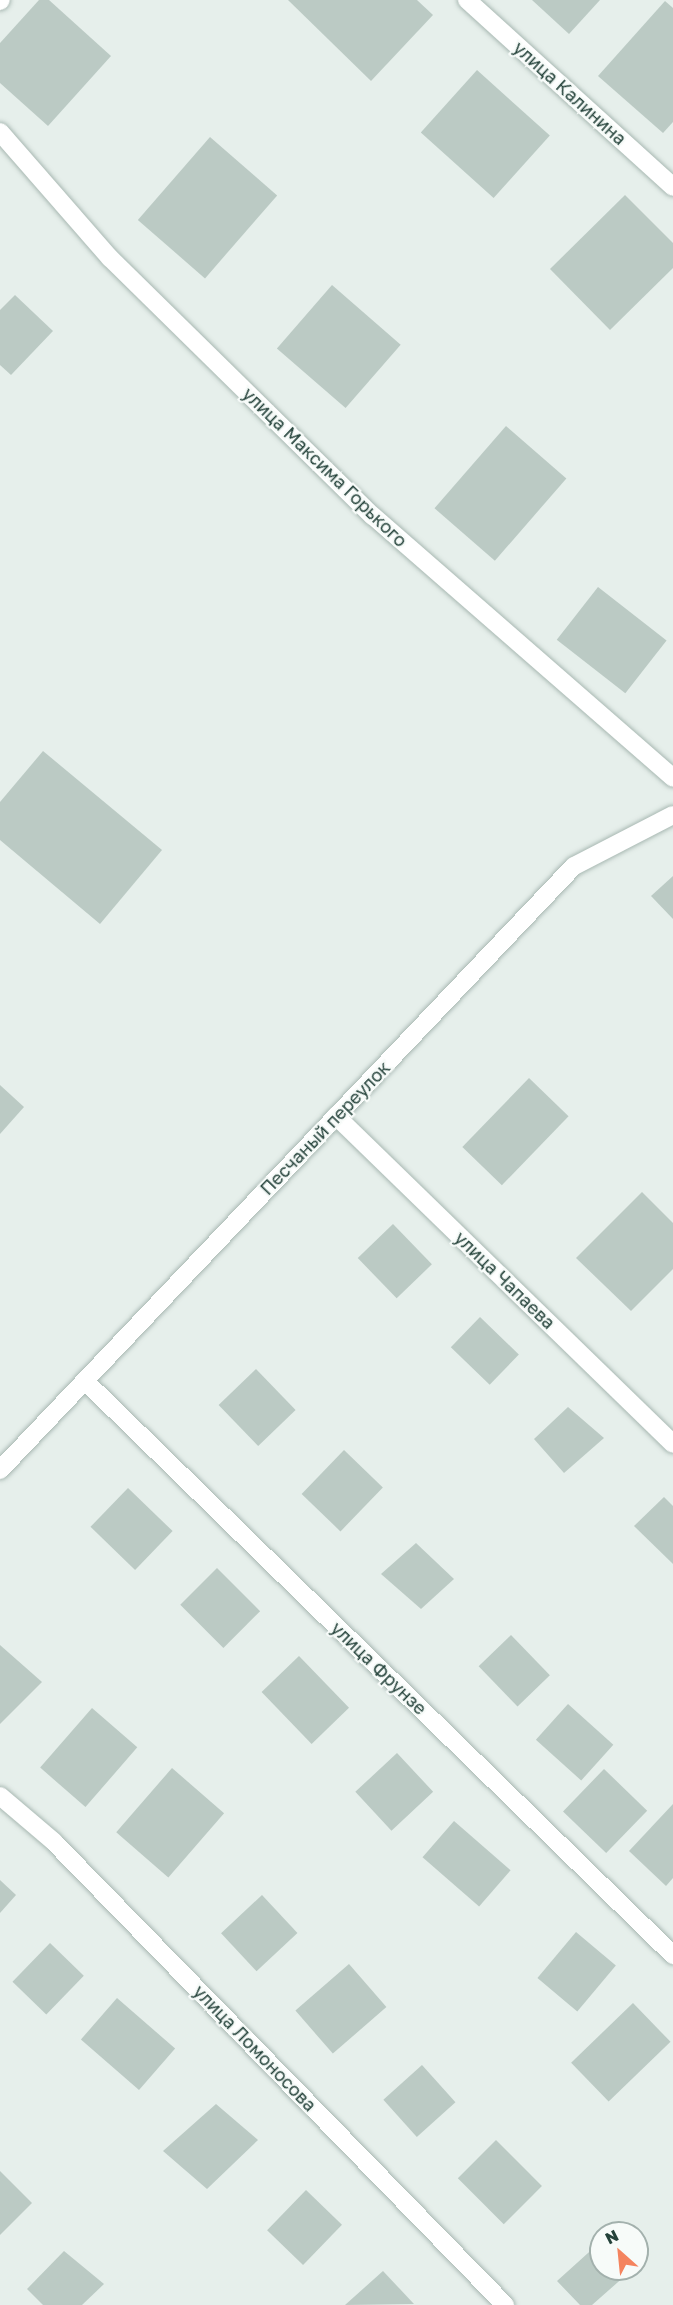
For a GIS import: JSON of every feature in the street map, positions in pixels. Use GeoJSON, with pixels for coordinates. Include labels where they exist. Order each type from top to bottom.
{"type":"FeatureCollection","features":[{"type":"Feature","properties":{"kind":"street","name":"улица Калинина"},"geometry":{"type":"LineString","coordinates":[[467,0],[673,187]]}},
{"type":"Feature","properties":{"kind":"street","name":"улица Максима Горького"},"geometry":{"type":"LineString","coordinates":[[0,132],[110,258],[373,516],[673,778]]}},
{"type":"Feature","properties":{"kind":"street","name":"Песчаный переулок"},"geometry":{"type":"LineString","coordinates":[[0,1470],[574,866],[673,815]]}},
{"type":"Feature","properties":{"kind":"street","name":"улица Чапаева"},"geometry":{"type":"LineString","coordinates":[[336,1116],[673,1444]]}},
{"type":"Feature","properties":{"kind":"street","name":"улица Фрунзе"},"geometry":{"type":"LineString","coordinates":[[84,1381],[673,1955]]}},
{"type":"Feature","properties":{"kind":"street","name":"улица Ломоносова"},"geometry":{"type":"LineString","coordinates":[[0,1796],[53,1841],[505,2305]]}},
{"type":"Feature","properties":{"kind":"building"},"geometry":{"type":"Polygon","coordinates":[[[39,0],[49,0],[111,56],[48,126],[0,83],[0,43],[39,0]]]}},
{"type":"Feature","properties":{"kind":"building"},"geometry":{"type":"Polygon","coordinates":[[[288,0],[417,0],[433,15],[371,81],[288,0]]]}},
{"type":"Feature","properties":{"kind":"building"},"geometry":{"type":"Polygon","coordinates":[[[532,0],[600,0],[569,34],[532,0]]]}},
{"type":"Feature","properties":{"kind":"building"},"geometry":{"type":"Polygon","coordinates":[[[665,1],[673,8],[673,122],[663,133],[598,76],[665,1]]]}},
{"type":"Feature","properties":{"kind":"building"},"geometry":{"type":"Polygon","coordinates":[[[477,70],[550,136],[494,198],[421,132],[477,70]]]}},
{"type":"Feature","properties":{"kind":"building"},"geometry":{"type":"Polygon","coordinates":[[[210,137],[277,195],[205,278],[138,220],[210,137]]]}},
{"type":"Feature","properties":{"kind":"building"},"geometry":{"type":"Polygon","coordinates":[[[625,195],[673,243],[673,268],[610,330],[550,269],[625,195]]]}},
{"type":"Feature","properties":{"kind":"building"},"geometry":{"type":"Polygon","coordinates":[[[332,285],[401,345],[346,408],[277,348],[332,285]]]}},
{"type":"Feature","properties":{"kind":"building"},"geometry":{"type":"Polygon","coordinates":[[[15,295],[53,331],[11,375],[0,365],[0,310],[15,295]]]}},
{"type":"Feature","properties":{"kind":"building"},"geometry":{"type":"Polygon","coordinates":[[[506,426],[566,478],[495,561],[434,508],[506,426]]]}},
{"type":"Feature","properties":{"kind":"building"},"geometry":{"type":"Polygon","coordinates":[[[598,587],[667,641],[625,693],[557,640],[598,587]]]}},
{"type":"Feature","properties":{"kind":"building"},"geometry":{"type":"Polygon","coordinates":[[[43,751],[162,850],[100,924],[0,840],[0,802],[43,751]]]}},
{"type":"Feature","properties":{"kind":"building"},"geometry":{"type":"Polygon","coordinates":[[[673,876],[673,919],[651,896],[673,876]]]}},
{"type":"Feature","properties":{"kind":"building"},"geometry":{"type":"Polygon","coordinates":[[[529,1078],[569,1116],[502,1185],[462,1147],[529,1078]]]}},
{"type":"Feature","properties":{"kind":"building"},"geometry":{"type":"Polygon","coordinates":[[[0,1085],[24,1107],[0,1134],[0,1085]]]}},
{"type":"Feature","properties":{"kind":"building"},"geometry":{"type":"Polygon","coordinates":[[[642,1192],[673,1223],[673,1269],[631,1311],[576,1258],[642,1192]]]}},
{"type":"Feature","properties":{"kind":"building"},"geometry":{"type":"Polygon","coordinates":[[[393,1224],[432,1264],[397,1298],[358,1258],[393,1224]]]}},
{"type":"Feature","properties":{"kind":"building"},"geometry":{"type":"Polygon","coordinates":[[[480,1317],[519,1355],[490,1385],[451,1347],[480,1317]]]}},
{"type":"Feature","properties":{"kind":"building"},"geometry":{"type":"Polygon","coordinates":[[[256,1369],[296,1410],[258,1446],[219,1405],[256,1369]]]}},
{"type":"Feature","properties":{"kind":"building"},"geometry":{"type":"Polygon","coordinates":[[[568,1407],[604,1438],[564,1473],[534,1439],[568,1407]]]}},
{"type":"Feature","properties":{"kind":"building"},"geometry":{"type":"Polygon","coordinates":[[[344,1450],[383,1488],[340,1531],[302,1494],[344,1450]]]}},
{"type":"Feature","properties":{"kind":"building"},"geometry":{"type":"Polygon","coordinates":[[[128,1488],[173,1531],[135,1570],[90,1527],[128,1488]]]}},
{"type":"Feature","properties":{"kind":"building"},"geometry":{"type":"Polygon","coordinates":[[[664,1497],[673,1506],[673,1564],[634,1526],[664,1497]]]}},
{"type":"Feature","properties":{"kind":"building"},"geometry":{"type":"Polygon","coordinates":[[[416,1543],[454,1579],[421,1609],[381,1574],[416,1543]]]}},
{"type":"Feature","properties":{"kind":"building"},"geometry":{"type":"Polygon","coordinates":[[[217,1568],[260,1611],[223,1648],[180,1605],[217,1568]]]}},
{"type":"Feature","properties":{"kind":"building"},"geometry":{"type":"Polygon","coordinates":[[[511,1635],[550,1675],[518,1707],[479,1666],[511,1635]]]}},
{"type":"Feature","properties":{"kind":"building"},"geometry":{"type":"Polygon","coordinates":[[[0,1645],[42,1682],[0,1724],[0,1645]]]}},
{"type":"Feature","properties":{"kind":"building"},"geometry":{"type":"Polygon","coordinates":[[[299,1656],[349,1708],[312,1744],[262,1692],[299,1656]]]}},
{"type":"Feature","properties":{"kind":"building"},"geometry":{"type":"Polygon","coordinates":[[[568,1704],[613,1745],[581,1780],[536,1740],[568,1704]]]}},
{"type":"Feature","properties":{"kind":"building"},"geometry":{"type":"Polygon","coordinates":[[[92,1708],[137,1747],[85,1807],[40,1768],[92,1708]]]}},
{"type":"Feature","properties":{"kind":"building"},"geometry":{"type":"Polygon","coordinates":[[[397,1753],[433,1792],[391,1831],[355,1792],[397,1753]]]}},
{"type":"Feature","properties":{"kind":"building"},"geometry":{"type":"Polygon","coordinates":[[[172,1768],[224,1813],[168,1877],[116,1832],[172,1768]]]}},
{"type":"Feature","properties":{"kind":"building"},"geometry":{"type":"Polygon","coordinates":[[[604,1769],[647,1811],[606,1853],[563,1811],[604,1769]]]}},
{"type":"Feature","properties":{"kind":"building"},"geometry":{"type":"Polygon","coordinates":[[[673,1804],[673,1878],[666,1886],[629,1851],[673,1804]]]}},
{"type":"Feature","properties":{"kind":"building"},"geometry":{"type":"Polygon","coordinates":[[[454,1821],[511,1870],[479,1906],[423,1857],[454,1821]]]}},
{"type":"Feature","properties":{"kind":"building"},"geometry":{"type":"Polygon","coordinates":[[[0,1880],[16,1895],[0,1913],[0,1880]]]}},
{"type":"Feature","properties":{"kind":"building"},"geometry":{"type":"Polygon","coordinates":[[[262,1895],[297,1933],[257,1971],[221,1933],[262,1895]]]}},
{"type":"Feature","properties":{"kind":"building"},"geometry":{"type":"Polygon","coordinates":[[[576,1932],[616,1965],[577,2011],[537,1978],[576,1932]]]}},
{"type":"Feature","properties":{"kind":"building"},"geometry":{"type":"Polygon","coordinates":[[[50,1943],[84,1976],[46,2014],[12,1982],[50,1943]]]}},
{"type":"Feature","properties":{"kind":"building"},"geometry":{"type":"Polygon","coordinates":[[[349,1964],[386,2007],[333,2054],[295,2011],[349,1964]]]}},
{"type":"Feature","properties":{"kind":"building"},"geometry":{"type":"Polygon","coordinates":[[[117,1998],[175,2049],[139,2090],[81,2040],[117,1998]]]}},
{"type":"Feature","properties":{"kind":"building"},"geometry":{"type":"Polygon","coordinates":[[[633,2003],[671,2042],[609,2102],[571,2063],[633,2003]]]}},
{"type":"Feature","properties":{"kind":"building"},"geometry":{"type":"Polygon","coordinates":[[[422,2065],[455,2102],[417,2137],[383,2100],[422,2065]]]}},
{"type":"Feature","properties":{"kind":"building"},"geometry":{"type":"Polygon","coordinates":[[[216,2104],[258,2140],[207,2189],[163,2151],[216,2104]]]}},
{"type":"Feature","properties":{"kind":"building"},"geometry":{"type":"Polygon","coordinates":[[[496,2140],[542,2186],[504,2224],[458,2178],[496,2140]]]}},
{"type":"Feature","properties":{"kind":"building"},"geometry":{"type":"Polygon","coordinates":[[[0,2171],[32,2203],[0,2235],[0,2171]]]}},
{"type":"Feature","properties":{"kind":"building"},"geometry":{"type":"Polygon","coordinates":[[[306,2190],[342,2225],[303,2265],[267,2230],[306,2190]]]}},
{"type":"Feature","properties":{"kind":"building"},"geometry":{"type":"Polygon","coordinates":[[[64,2251],[104,2284],[82,2305],[43,2305],[27,2289],[64,2251]]]}},
{"type":"Feature","properties":{"kind":"building"},"geometry":{"type":"Polygon","coordinates":[[[589,2252],[589,2281],[619,2281],[592,2305],[580,2305],[557,2281],[589,2252]]]}},
{"type":"Feature","properties":{"kind":"building"},"geometry":{"type":"Polygon","coordinates":[[[383,2271],[414,2304],[345,2305],[383,2271]]]}}]}
